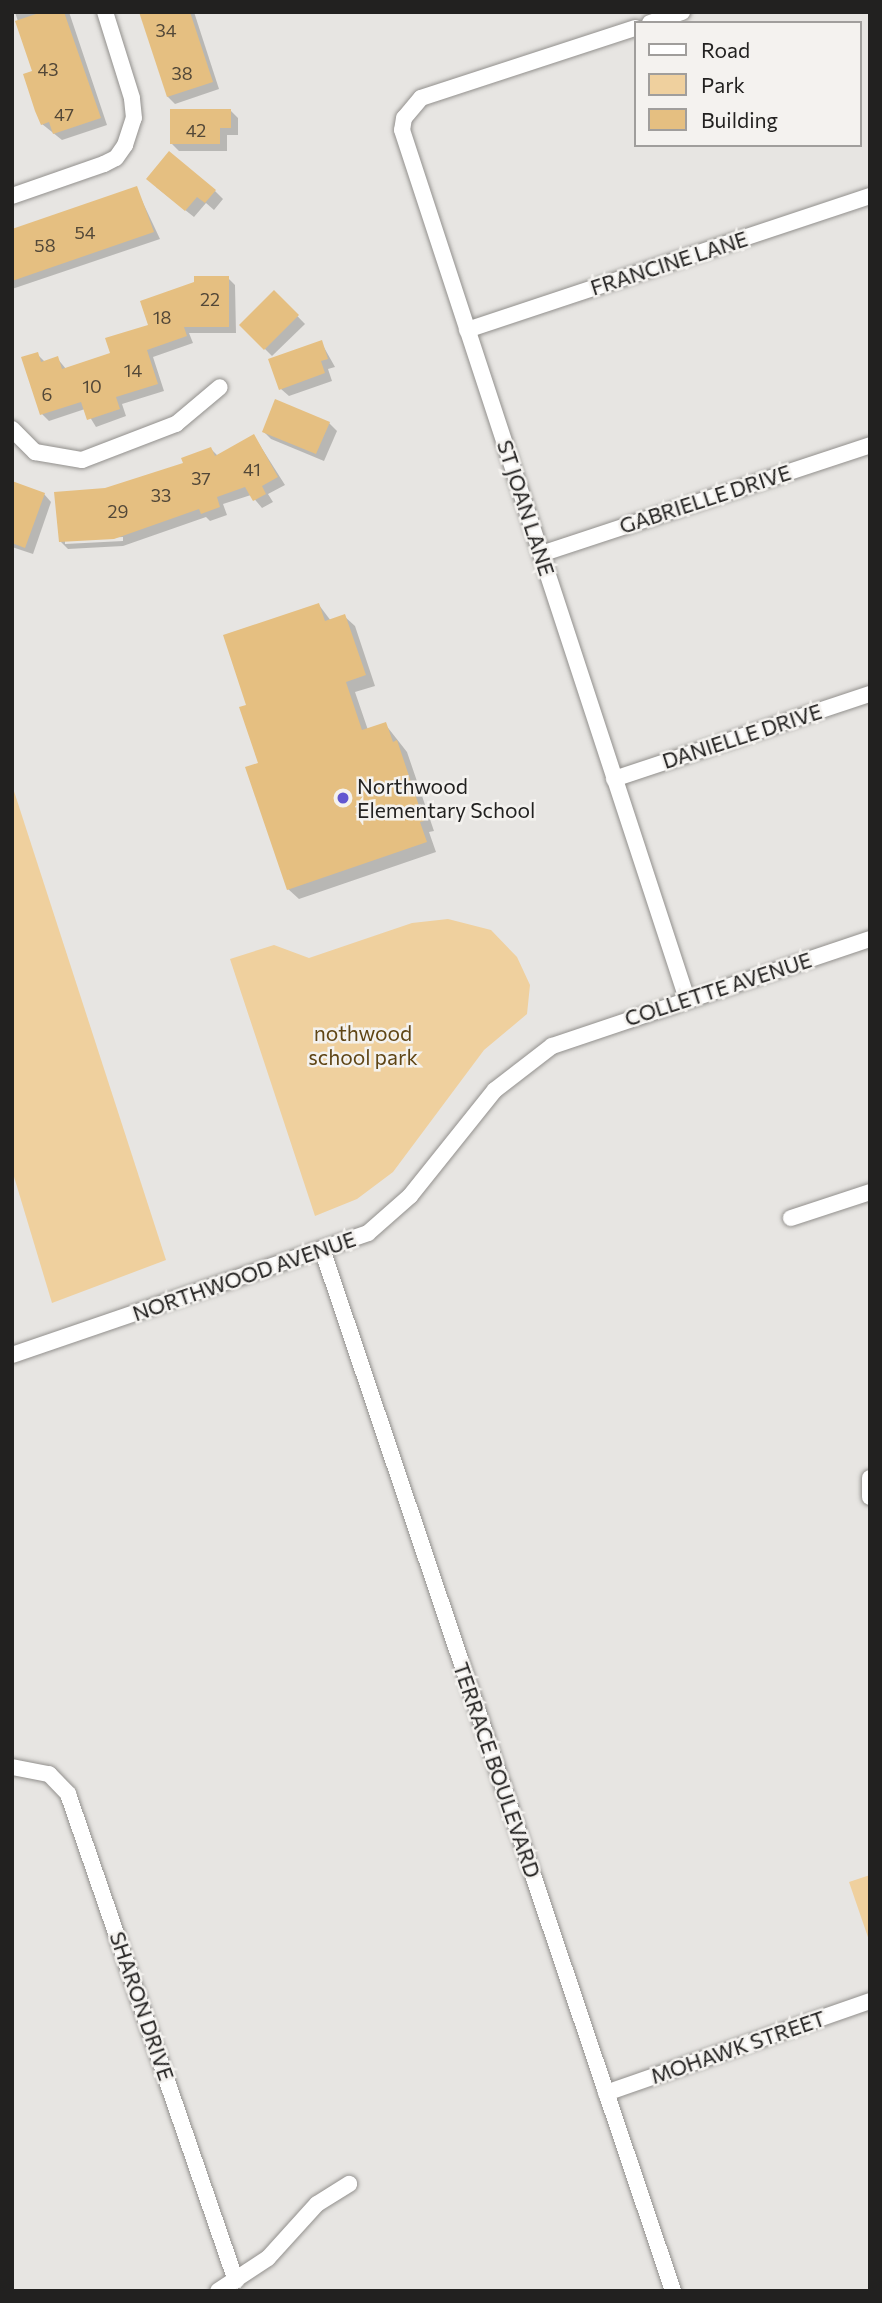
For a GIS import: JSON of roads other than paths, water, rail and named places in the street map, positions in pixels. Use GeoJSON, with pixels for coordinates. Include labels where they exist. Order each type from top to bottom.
{"type":"FeatureCollection","features":[{"type":"Feature","properties":{"kind":"street"},"geometry":{"type":"LineString","coordinates":[[12,196],[104,164],[116,158],[125,145],[134,118],[132,98],[104,12]]}},
{"type":"Feature","properties":{"kind":"street"},"geometry":{"type":"LineString","coordinates":[[656,21],[682,12]]}},
{"type":"Feature","properties":{"kind":"street","name":"ST JOAN LANE"},"geometry":{"type":"LineString","coordinates":[[634,28],[421,98],[404,118],[402,130],[687,999]]}},
{"type":"Feature","properties":{"kind":"street","name":"FRANCINE LANE"},"geometry":{"type":"LineString","coordinates":[[467,330],[870,196]]}},
{"type":"Feature","properties":{"kind":"street"},"geometry":{"type":"LineString","coordinates":[[12,429],[35,452],[82,460],[176,424],[220,387]]}},
{"type":"Feature","properties":{"kind":"street","name":"GABRIELLE DRIVE"},"geometry":{"type":"LineString","coordinates":[[541,554],[870,445]]}},
{"type":"Feature","properties":{"kind":"street","name":"DANIELLE DRIVE"},"geometry":{"type":"LineString","coordinates":[[614,779],[870,694]]}},
{"type":"Feature","properties":{"kind":"street","name":"COLLETTE AVENUE"},"geometry":{"type":"LineString","coordinates":[[567,1040],[870,939]]}},
{"type":"Feature","properties":{"kind":"street","name":"NORTHWOOD AVENUE"},"geometry":{"type":"LineString","coordinates":[[12,1355],[368,1233],[394,1213],[495,1090],[529,1060],[567,1040]]}},
{"type":"Feature","properties":{"kind":"street"},"geometry":{"type":"LineString","coordinates":[[791,1218],[870,1192]]}},
{"type":"Feature","properties":{"kind":"street","name":"TERRACE BOULEVARD"},"geometry":{"type":"LineString","coordinates":[[322,1249],[673,2291]]}},
{"type":"Feature","properties":{"kind":"street"},"geometry":{"type":"LineString","coordinates":[[870,1478],[870,1497]]}},
{"type":"Feature","properties":{"kind":"street","name":"SHARON DRIVE"},"geometry":{"type":"LineString","coordinates":[[12,1767],[49,1773],[68,1794],[236,2281]]}},
{"type":"Feature","properties":{"kind":"street","name":"MOHAWK STREET"},"geometry":{"type":"LineString","coordinates":[[606,2092],[870,2001]]}},
{"type":"Feature","properties":{"kind":"street"},"geometry":{"type":"LineString","coordinates":[[218,2291],[268,2258],[317,2204],[349,2184]]}},
{"type":"Feature","properties":{"kind":"place","name":"Northwood Elementary School"},"geometry":{"type":"Point","coordinates":[343,798]}},
{"type":"Feature","properties":{"kind":"park label","name":"nothwood school park"},"geometry":{"type":"Point","coordinates":[363,1045]}}]}
